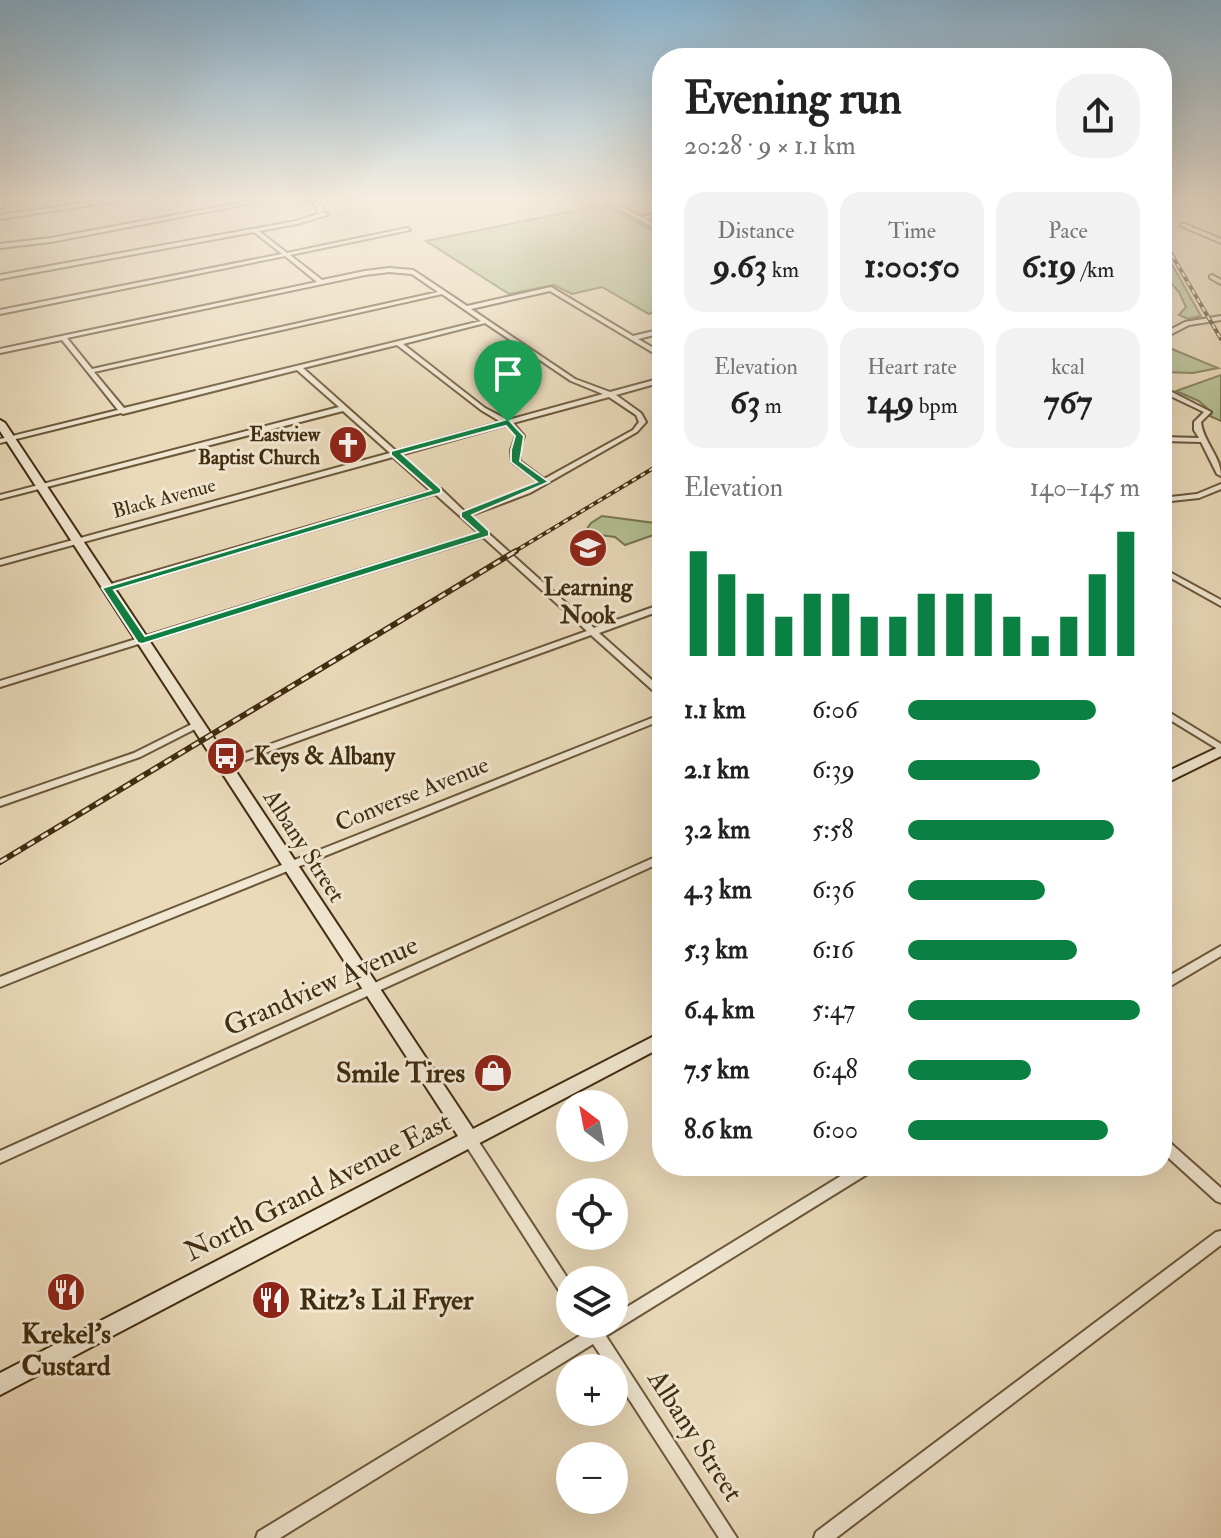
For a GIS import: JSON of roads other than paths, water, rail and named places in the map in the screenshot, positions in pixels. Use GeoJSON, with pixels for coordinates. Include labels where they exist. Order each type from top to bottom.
{"type":"FeatureCollection","features":[{"type":"Feature","properties":{"kind":"street"},"geometry":{"type":"LineString","coordinates":[[0,277],[39,270]]}},
{"type":"Feature","properties":{"kind":"street"},"geometry":{"type":"LineString","coordinates":[[0,312],[208,270]]}},
{"type":"Feature","properties":{"kind":"street"},"geometry":{"type":"LineString","coordinates":[[306,270],[321,282]]}},
{"type":"Feature","properties":{"kind":"street"},"geometry":{"type":"LineString","coordinates":[[0,351],[389,270]]}},
{"type":"Feature","properties":{"kind":"street"},"geometry":{"type":"LineString","coordinates":[[402,270],[418,274],[573,380],[609,394],[642,418],[641,426],[544,482],[465,515]]}},
{"type":"Feature","properties":{"kind":"street"},"geometry":{"type":"LineString","coordinates":[[1212,277],[1221,282]]}},
{"type":"Feature","properties":{"kind":"street"},"geometry":{"type":"LineString","coordinates":[[467,308],[551,289],[652,350]]}},
{"type":"Feature","properties":{"kind":"street"},"geometry":{"type":"LineString","coordinates":[[90,371],[444,292]]}},
{"type":"Feature","properties":{"kind":"street"},"geometry":{"type":"LineString","coordinates":[[1172,331],[1187,323],[1221,318]]}},
{"type":"Feature","properties":{"kind":"street"},"geometry":{"type":"LineString","coordinates":[[5,440],[487,321]]}},
{"type":"Feature","properties":{"kind":"street"},"geometry":{"type":"LineString","coordinates":[[633,338],[652,333]]}},
{"type":"Feature","properties":{"kind":"street"},"geometry":{"type":"LineString","coordinates":[[63,337],[123,412]]}},
{"type":"Feature","properties":{"kind":"street"},"geometry":{"type":"LineString","coordinates":[[398,343],[483,409],[508,422],[520,436],[515,450],[516,462],[544,482]]}},
{"type":"Feature","properties":{"kind":"street"},"geometry":{"type":"LineString","coordinates":[[298,367],[652,685]]}},
{"type":"Feature","properties":{"kind":"street","name":"Black Avenue"},"geometry":{"type":"LineString","coordinates":[[0,563],[652,383]]}},
{"type":"Feature","properties":{"kind":"street"},"geometry":{"type":"LineString","coordinates":[[1172,394],[1208,412],[1197,422],[1221,474]]}},
{"type":"Feature","properties":{"kind":"street"},"geometry":{"type":"LineString","coordinates":[[0,497],[345,408]]}},
{"type":"Feature","properties":{"kind":"street","name":"Albany Street"},"geometry":{"type":"LineString","coordinates":[[0,423],[5,440],[41,486],[556,1273]]}},
{"type":"Feature","properties":{"kind":"street"},"geometry":{"type":"LineString","coordinates":[[1172,439],[1204,440]]}},
{"type":"Feature","properties":{"kind":"street"},"geometry":{"type":"LineString","coordinates":[[1172,499],[1199,496],[1221,486]]}},
{"type":"Feature","properties":{"kind":"street"},"geometry":{"type":"LineString","coordinates":[[107,588],[438,491]]}},
{"type":"Feature","properties":{"kind":"street"},"geometry":{"type":"LineString","coordinates":[[0,684],[485,534]]}},
{"type":"Feature","properties":{"kind":"street"},"geometry":{"type":"LineString","coordinates":[[1172,576],[1221,603]]}},
{"type":"Feature","properties":{"kind":"street"},"geometry":{"type":"LineString","coordinates":[[222,765],[652,611]]}},
{"type":"Feature","properties":{"kind":"street"},"geometry":{"type":"LineString","coordinates":[[1172,717],[1221,749],[1172,775]]}},
{"type":"Feature","properties":{"kind":"street","name":"Converse Avenue"},"geometry":{"type":"LineString","coordinates":[[0,982],[652,721]]}},
{"type":"Feature","properties":{"kind":"street"},"geometry":{"type":"LineString","coordinates":[[0,803],[137,755],[196,725]]}},
{"type":"Feature","properties":{"kind":"street","name":"Grandview Avenue"},"geometry":{"type":"LineString","coordinates":[[0,1157],[652,863]]}},
{"type":"Feature","properties":{"kind":"street"},"geometry":{"type":"LineString","coordinates":[[1172,980],[1221,950]]}},
{"type":"Feature","properties":{"kind":"street","name":"North Grand Avenue East"},"geometry":{"type":"LineString","coordinates":[[0,1384],[652,1044]]}},
{"type":"Feature","properties":{"kind":"street"},"geometry":{"type":"LineString","coordinates":[[1172,1153],[1221,1197]]}},
{"type":"Feature","properties":{"kind":"street"},"geometry":{"type":"LineString","coordinates":[[628,1314],[853,1176]]}},
{"type":"Feature","properties":{"kind":"street"},"geometry":{"type":"LineString","coordinates":[[822,1538],[1221,1237]]}},
{"type":"Feature","properties":{"kind":"street"},"geometry":{"type":"LineString","coordinates":[[264,1538],[578,1338]]}},
{"type":"Feature","properties":{"kind":"street","name":"Albany Street"},"geometry":{"type":"LineString","coordinates":[[598,1338],[729,1538]]}},
{"type":"Feature","properties":{"kind":"railway"},"geometry":{"type":"LineString","coordinates":[[1181,270],[1221,339]]}},
{"type":"Feature","properties":{"kind":"railway"},"geometry":{"type":"LineString","coordinates":[[512,553],[652,469]]}},
{"type":"Feature","properties":{"kind":"railway"},"geometry":{"type":"LineString","coordinates":[[0,862],[516,551]]}},
{"type":"Feature","properties":{"kind":"place","name":"Eastview Baptist Church"},"geometry":{"type":"Point","coordinates":[348,445]}},
{"type":"Feature","properties":{"kind":"place","name":"Learning Nook"},"geometry":{"type":"Point","coordinates":[588,548]}},
{"type":"Feature","properties":{"kind":"place","name":"Keys & Albany"},"geometry":{"type":"Point","coordinates":[226,756]}},
{"type":"Feature","properties":{"kind":"place","name":"Smile Tires"},"geometry":{"type":"Point","coordinates":[493,1073]}},
{"type":"Feature","properties":{"kind":"place","name":"Krekel's Custard"},"geometry":{"type":"Point","coordinates":[66,1292]}},
{"type":"Feature","properties":{"kind":"place","name":"Ritz's Lil Fryer"},"geometry":{"type":"Point","coordinates":[271,1300]}}]}
